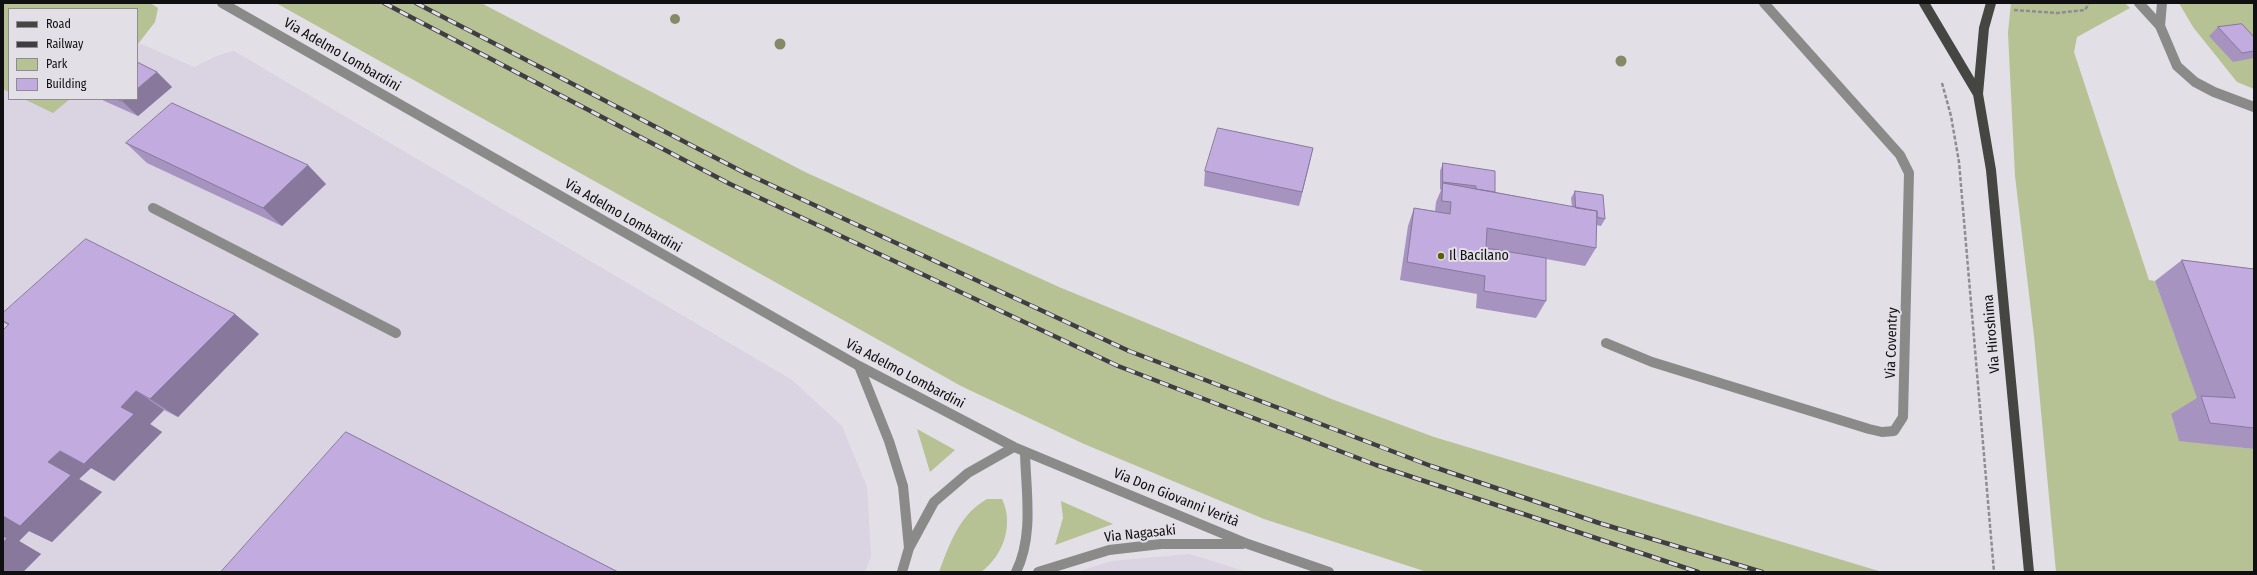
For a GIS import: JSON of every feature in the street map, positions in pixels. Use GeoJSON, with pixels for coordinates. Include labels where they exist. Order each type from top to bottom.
{"type":"FeatureCollection","features":[{"type":"Feature","properties":{"kind":"main road","name":"Via Hiroshima"},"geometry":{"type":"LineString","coordinates":[[1924,3],[1978,94]]}},
{"type":"Feature","properties":{"kind":"main road","name":"Via Hiroshima"},"geometry":{"type":"LineString","coordinates":[[1990,5],[1984,28],[1978,94],[1991,170],[2029,572]]}},
{"type":"Feature","properties":{"kind":"street","name":"Via Adelmo Lombardini"},"geometry":{"type":"LineString","coordinates":[[222,3],[859,366],[1014,447]]}},
{"type":"Feature","properties":{"kind":"street","name":"Via Coventry"},"geometry":{"type":"LineString","coordinates":[[1606,343],[1652,362],[1869,430],[1882,432],[1894,431],[1901,424],[1903,417],[1909,173],[1900,155],[1764,3]]}},
{"type":"Feature","properties":{"kind":"street"},"geometry":{"type":"LineString","coordinates":[[2139,3],[2160,26],[2177,66],[2196,82],[2237,102],[2254,107]]}},
{"type":"Feature","properties":{"kind":"street"},"geometry":{"type":"LineString","coordinates":[[2160,26],[2162,3]]}},
{"type":"Feature","properties":{"kind":"street"},"geometry":{"type":"LineString","coordinates":[[153,208],[396,334]]}},
{"type":"Feature","properties":{"kind":"street"},"geometry":{"type":"LineString","coordinates":[[859,366],[889,441],[903,486],[909,548]]}},
{"type":"Feature","properties":{"kind":"street"},"geometry":{"type":"LineString","coordinates":[[902,572],[909,548],[934,502],[968,473],[1014,447]]}},
{"type":"Feature","properties":{"kind":"street","name":"Via Don Giovanni Verità"},"geometry":{"type":"LineString","coordinates":[[1014,447],[1248,544],[1329,572]]}},
{"type":"Feature","properties":{"kind":"street"},"geometry":{"type":"LineString","coordinates":[[1016,572],[1025,543],[1028,513],[1025,452]]}},
{"type":"Feature","properties":{"kind":"street","name":"Via Nagasaki"},"geometry":{"type":"LineString","coordinates":[[1038,572],[1109,550],[1161,544],[1248,544]]}},
{"type":"Feature","properties":{"kind":"path"},"geometry":{"type":"LineString","coordinates":[[1990,5],[2057,13],[2084,10],[2089,3]]}},
{"type":"Feature","properties":{"kind":"path"},"geometry":{"type":"LineString","coordinates":[[1940,79],[1951,116],[1959,162],[1986,460],[1994,572]]}},
{"type":"Feature","properties":{"kind":"shaded area"},"geometry":{"type":"Polygon","coordinates":[[[3,3],[150,3],[158,8],[155,22],[139,43],[194,67],[219,55],[234,51],[792,380],[842,426],[867,487],[871,556],[865,572],[3,572],[3,3]]]}},
{"type":"Feature","properties":{"kind":"shaded area"},"geometry":{"type":"Polygon","coordinates":[[[1190,554],[1247,572],[1077,572],[1112,561],[1190,554]]]}},
{"type":"Feature","properties":{"kind":"green space"},"geometry":{"type":"Polygon","coordinates":[[[3,3],[150,3],[158,8],[155,22],[138,44],[138,8],[8,8],[8,92],[3,89],[3,3]]]}},
{"type":"Feature","properties":{"kind":"green space"},"geometry":{"type":"Polygon","coordinates":[[[276,3],[481,3],[805,172],[1059,287],[1334,400],[1434,437],[1882,572],[1427,572],[1264,519],[1084,444],[961,386],[276,3]]]}},
{"type":"Feature","properties":{"kind":"green space"},"geometry":{"type":"Polygon","coordinates":[[[2011,3],[2125,3],[2130,8],[2077,37],[2074,52],[2149,280],[2155,281],[2204,416],[2171,414],[2179,440],[2254,449],[2254,572],[2056,572],[2034,336],[2015,176],[2008,33],[2011,3]]]}},
{"type":"Feature","properties":{"kind":"green space"},"geometry":{"type":"Polygon","coordinates":[[[2179,3],[2254,3],[2254,89],[2237,82],[2193,27],[2179,3]]]}},
{"type":"Feature","properties":{"kind":"green space"},"geometry":{"type":"Polygon","coordinates":[[[26,100],[69,100],[53,113],[26,100]]]}},
{"type":"Feature","properties":{"kind":"green space"},"geometry":{"type":"Polygon","coordinates":[[[917,429],[955,450],[930,472],[917,429]]]}},
{"type":"Feature","properties":{"kind":"green space"},"geometry":{"type":"Polygon","coordinates":[[[987,499],[1002,499],[1007,519],[1005,538],[996,557],[981,572],[939,572],[947,551],[962,521],[969,513],[987,499]]]}},
{"type":"Feature","properties":{"kind":"green space"},"geometry":{"type":"Polygon","coordinates":[[[1061,501],[1113,524],[1055,545],[1063,518],[1061,501]]]}},
{"type":"Feature","properties":{"kind":"building"},"geometry":{"type":"Polygon","coordinates":[[[2242,24],[2254,37],[2254,51],[2242,53],[2218,27],[2242,24]]]}},
{"type":"Feature","properties":{"kind":"building"},"geometry":{"type":"Polygon","coordinates":[[[138,62],[157,72],[138,88],[138,62]]]}},
{"type":"Feature","properties":{"kind":"building"},"geometry":{"type":"Polygon","coordinates":[[[172,103],[308,165],[263,208],[126,143],[172,103]]]}},
{"type":"Feature","properties":{"kind":"building"},"geometry":{"type":"Polygon","coordinates":[[[1218,128],[1313,148],[1302,192],[1205,171],[1218,128]]]}},
{"type":"Feature","properties":{"kind":"building"},"geometry":{"type":"Polygon","coordinates":[[[1443,163],[1495,171],[1495,192],[1476,189],[1476,186],[1443,182],[1443,163]]]}},
{"type":"Feature","properties":{"kind":"building"},"geometry":{"type":"Polygon","coordinates":[[[1443,183],[1597,211],[1596,248],[1487,228],[1486,248],[1546,258],[1546,301],[1484,291],[1485,276],[1407,262],[1414,208],[1450,214],[1451,202],[1442,201],[1443,183]]]}},
{"type":"Feature","properties":{"kind":"building"},"geometry":{"type":"Polygon","coordinates":[[[1575,191],[1603,195],[1605,219],[1597,217],[1597,211],[1576,208],[1575,191]]]}},
{"type":"Feature","properties":{"kind":"building"},"geometry":{"type":"Polygon","coordinates":[[[86,239],[235,314],[150,399],[136,391],[121,407],[134,414],[84,464],[60,451],[48,462],[71,475],[20,526],[3,516],[3,330],[9,324],[3,321],[3,313],[86,239]]]}},
{"type":"Feature","properties":{"kind":"building"},"geometry":{"type":"Polygon","coordinates":[[[2182,260],[2254,269],[2254,428],[2210,423],[2201,396],[2235,398],[2182,260]]]}},
{"type":"Feature","properties":{"kind":"building"},"geometry":{"type":"Polygon","coordinates":[[[346,432],[618,572],[221,572],[346,432]]]}},
{"type":"Feature","properties":{"kind":"building"},"geometry":{"type":"Polygon","coordinates":[[[3,536],[7,538],[3,543],[3,536]]]}},
{"type":"Feature","properties":{"kind":"railway"},"geometry":{"type":"LineString","coordinates":[[384,3],[730,184],[1118,366],[1376,465],[1698,572]]}},
{"type":"Feature","properties":{"kind":"railway"},"geometry":{"type":"LineString","coordinates":[[416,3],[743,172],[1129,351],[1431,466],[1599,523],[1762,572]]}},
{"type":"Feature","properties":{"kind":"place","name":"Il Bacilano"},"geometry":{"type":"Point","coordinates":[1441,256]}}]}
